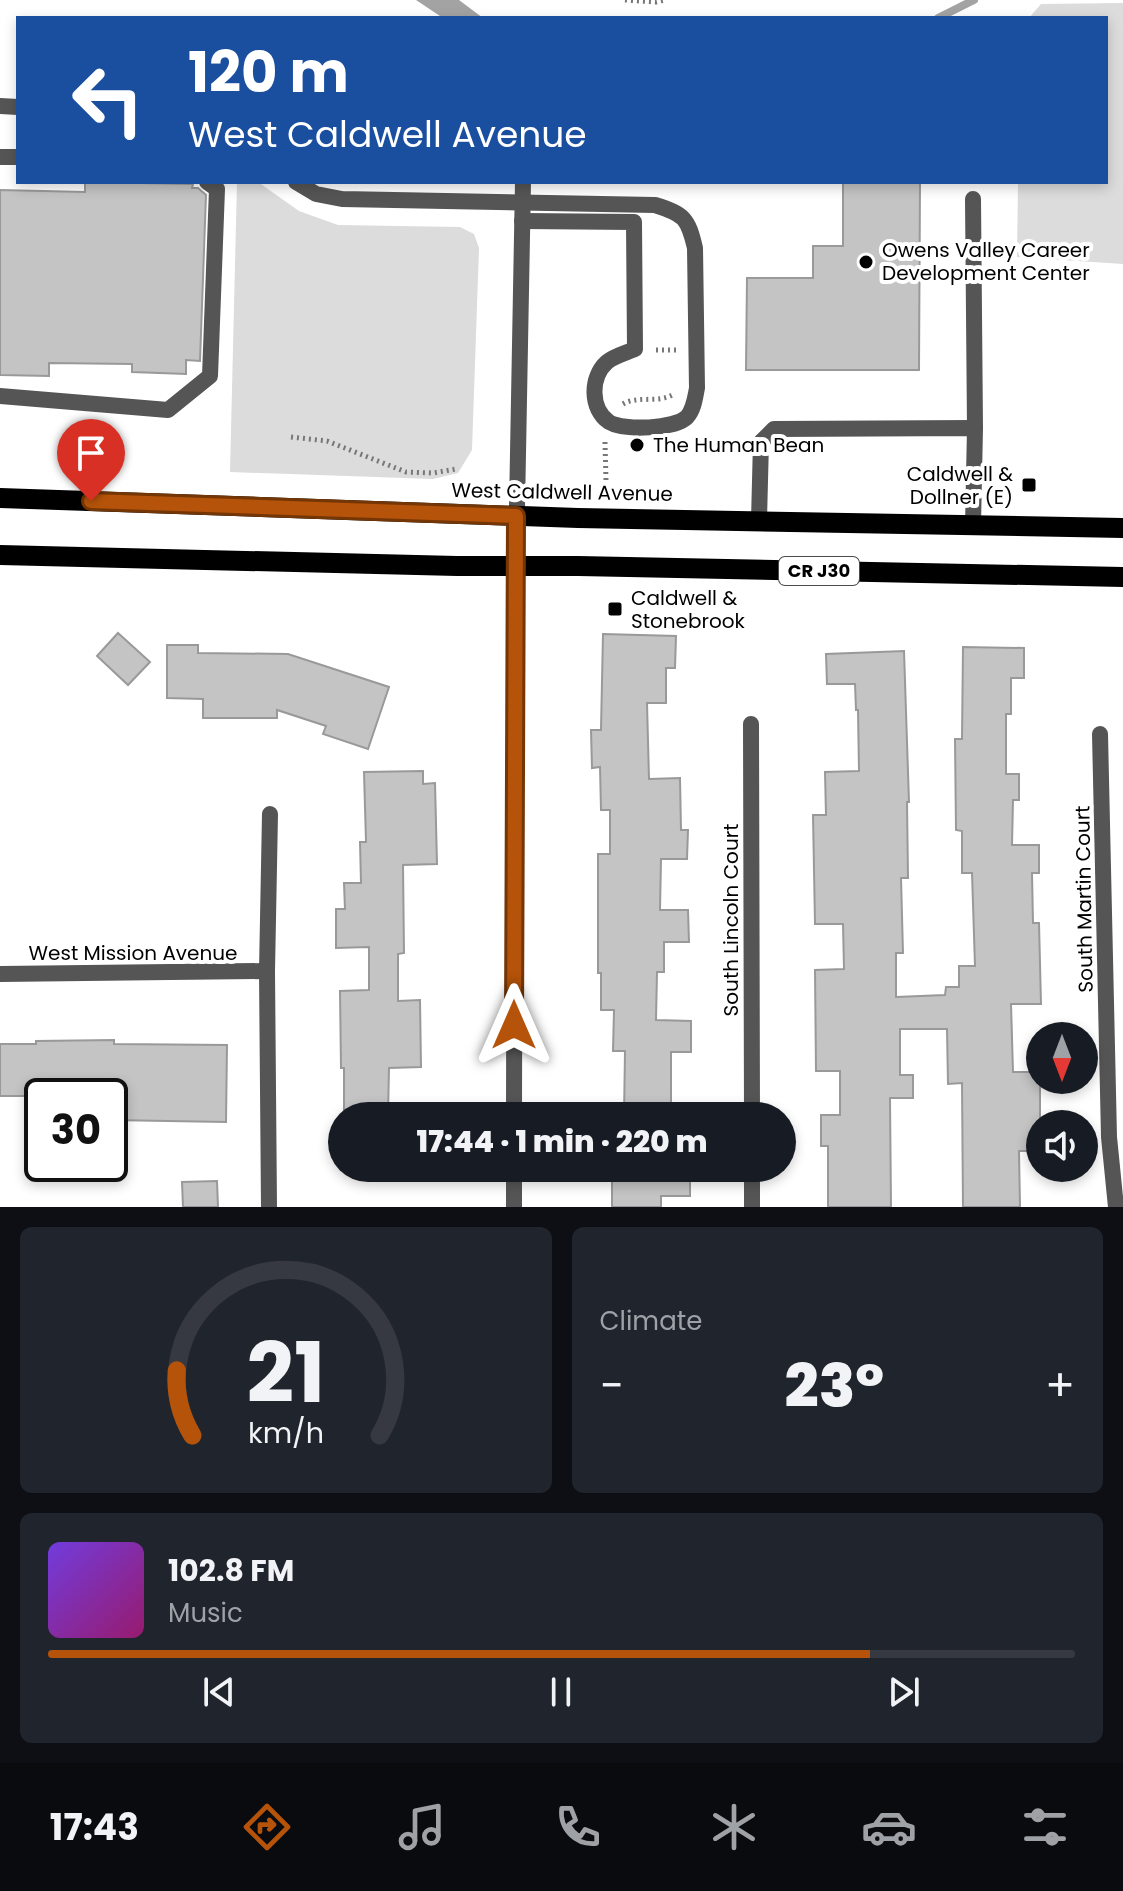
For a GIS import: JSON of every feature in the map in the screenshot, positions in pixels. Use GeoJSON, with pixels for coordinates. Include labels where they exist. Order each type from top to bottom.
{"type":"FeatureCollection","features":[{"type":"Feature","properties":{"kind":"main road","name":"West Caldwell Avenue"},"geometry":{"type":"LineString","coordinates":[[0,498],[516,516],[1123,528]]}},
{"type":"Feature","properties":{"kind":"main road","name":"CR J30"},"geometry":{"type":"LineString","coordinates":[[0,555],[1123,577]]}},
{"type":"Feature","properties":{"kind":"street"},"geometry":{"type":"LineString","coordinates":[[0,396],[168,410],[210,376],[217,189],[210,184]]}},
{"type":"Feature","properties":{"kind":"street"},"geometry":{"type":"LineString","coordinates":[[299,184],[316,194],[342,199],[634,222],[635,349],[610,359],[600,369],[596,379],[596,405],[601,415],[618,426],[667,427],[679,423],[688,416],[697,388],[695,248],[685,220],[676,211],[655,205],[523,212]]}},
{"type":"Feature","properties":{"kind":"street"},"geometry":{"type":"LineString","coordinates":[[514,1102],[516,516],[523,184]]}},
{"type":"Feature","properties":{"kind":"street"},"geometry":{"type":"LineString","coordinates":[[973,199],[973,525]]}},
{"type":"Feature","properties":{"kind":"street"},"geometry":{"type":"LineString","coordinates":[[759,520],[761,442],[774,429],[975,428]]}},
{"type":"Feature","properties":{"kind":"street","name":"South Lincoln Court"},"geometry":{"type":"LineString","coordinates":[[751,724],[752,1102]]}},
{"type":"Feature","properties":{"kind":"street","name":"South Martin Court"},"geometry":{"type":"LineString","coordinates":[[1100,734],[1109,1137],[1116,1207]]}},
{"type":"Feature","properties":{"kind":"street"},"geometry":{"type":"LineString","coordinates":[[269,1207],[267,971],[270,814]]}},
{"type":"Feature","properties":{"kind":"street","name":"West Mission Avenue"},"geometry":{"type":"LineString","coordinates":[[0,974],[267,971]]}},
{"type":"Feature","properties":{"kind":"street"},"geometry":{"type":"LineString","coordinates":[[514,1182],[514,1207]]}},
{"type":"Feature","properties":{"kind":"street"},"geometry":{"type":"LineString","coordinates":[[752,1182],[752,1207]]}},
{"type":"Feature","properties":{"kind":"path"},"geometry":{"type":"LineString","coordinates":[[625,0],[665,0]]}},
{"type":"Feature","properties":{"kind":"path"},"geometry":{"type":"LineString","coordinates":[[653,350],[678,350],[678,362]]}},
{"type":"Feature","properties":{"kind":"path"},"geometry":{"type":"LineString","coordinates":[[617,411],[627,401],[671,397],[677,392],[678,385]]}},
{"type":"Feature","properties":{"kind":"path"},"geometry":{"type":"LineString","coordinates":[[604,429],[606,481]]}},
{"type":"Feature","properties":{"kind":"path"},"geometry":{"type":"LineString","coordinates":[[291,437],[327,441],[406,472],[433,473],[456,469]]}},
{"type":"Feature","properties":{"kind":"shaded area"},"geometry":{"type":"Polygon","coordinates":[[[416,0],[459,0],[480,16],[440,16],[416,0]]]}},
{"type":"Feature","properties":{"kind":"shaded area"},"geometry":{"type":"Polygon","coordinates":[[[1123,3],[1123,264],[1017,257],[1018,184],[1108,184],[1108,16],[1031,16],[1041,4],[1123,3]]]}},
{"type":"Feature","properties":{"kind":"shaded area"},"geometry":{"type":"Polygon","coordinates":[[[237,184],[261,184],[299,211],[338,225],[460,227],[474,234],[479,248],[472,450],[458,473],[433,479],[230,472],[237,184]]]}},
{"type":"Feature","properties":{"kind":"building"},"geometry":{"type":"Polygon","coordinates":[[[85,184],[193,184],[192,188],[198,188],[206,195],[200,361],[186,360],[186,374],[132,372],[132,364],[49,363],[49,376],[0,375],[0,190],[85,192],[85,184]]]}},
{"type":"Feature","properties":{"kind":"building","name":"Owens Valley Career Development Center"},"geometry":{"type":"Polygon","coordinates":[[[843,184],[920,184],[919,370],[746,370],[747,278],[813,278],[813,246],[843,246],[843,184]]]}},
{"type":"Feature","properties":{"kind":"building"},"geometry":{"type":"Polygon","coordinates":[[[118,633],[150,662],[128,685],[97,656],[118,633]]]}},
{"type":"Feature","properties":{"kind":"building"},"geometry":{"type":"Polygon","coordinates":[[[603,634],[676,636],[675,668],[666,668],[666,703],[647,703],[649,779],[680,778],[681,830],[688,830],[687,859],[661,859],[660,910],[688,910],[689,942],[664,942],[664,972],[657,972],[656,1020],[691,1021],[691,1052],[671,1052],[671,1102],[624,1102],[625,1051],[613,1051],[614,1010],[601,1010],[598,854],[610,854],[610,810],[601,810],[600,767],[592,768],[591,730],[601,730],[603,634]]]}},
{"type":"Feature","properties":{"kind":"building"},"geometry":{"type":"Polygon","coordinates":[[[167,645],[198,645],[198,653],[288,654],[389,687],[368,749],[323,734],[326,726],[277,710],[277,718],[203,718],[203,699],[167,698],[167,645]]]}},
{"type":"Feature","properties":{"kind":"building"},"geometry":{"type":"Polygon","coordinates":[[[963,647],[1024,648],[1024,678],[1011,678],[1011,714],[1006,714],[1006,774],[1019,774],[1019,800],[1013,800],[1012,845],[1039,845],[1039,873],[1032,873],[1033,923],[1039,923],[1041,1004],[1011,1004],[1013,1072],[1026,1072],[1026,1094],[1040,1094],[1040,1110],[1026,1110],[1026,1151],[1019,1151],[1020,1207],[963,1207],[962,1083],[948,1084],[947,1029],[900,1029],[900,1075],[913,1075],[913,1098],[890,1098],[891,1207],[828,1207],[828,1146],[821,1146],[821,1115],[840,1115],[840,1071],[816,1071],[815,970],[844,969],[843,924],[815,924],[813,815],[826,815],[825,772],[859,771],[855,684],[827,684],[826,654],[904,651],[908,878],[901,878],[903,953],[896,953],[896,997],[945,995],[946,987],[959,987],[959,966],[975,966],[972,873],[962,873],[962,831],[956,830],[955,739],[962,739],[963,647]]]}},
{"type":"Feature","properties":{"kind":"building"},"geometry":{"type":"Polygon","coordinates":[[[423,771],[423,784],[435,783],[437,864],[403,865],[404,953],[398,954],[398,1001],[420,1000],[421,1067],[389,1068],[388,1102],[344,1102],[344,1068],[341,1068],[340,991],[369,990],[369,947],[336,948],[336,909],[345,909],[344,883],[361,883],[360,842],[366,842],[364,772],[423,771]]]}},
{"type":"Feature","properties":{"kind":"building"},"geometry":{"type":"Polygon","coordinates":[[[114,1040],[114,1044],[227,1045],[226,1122],[128,1120],[128,1078],[24,1078],[24,1096],[0,1096],[0,1044],[36,1044],[36,1041],[114,1040]]]}},
{"type":"Feature","properties":{"kind":"building"},"geometry":{"type":"Polygon","coordinates":[[[217,1181],[218,1207],[183,1207],[182,1182],[217,1181]]]}},
{"type":"Feature","properties":{"kind":"building"},"geometry":{"type":"Polygon","coordinates":[[[612,1182],[690,1182],[690,1196],[661,1196],[661,1207],[612,1207],[612,1182]]]}},
{"type":"Feature","properties":{"kind":"waterway"},"geometry":{"type":"LineString","coordinates":[[942,16],[974,0]]}},
{"type":"Feature","properties":{"kind":"place","name":"Owens Valley Career Development Center"},"geometry":{"type":"Point","coordinates":[866,262]}},
{"type":"Feature","properties":{"kind":"place","name":"The Human Bean"},"geometry":{"type":"Point","coordinates":[637,445]}},
{"type":"Feature","properties":{"kind":"place","name":"Caldwell & Dollner (E)"},"geometry":{"type":"Point","coordinates":[1029,485]}},
{"type":"Feature","properties":{"kind":"place","name":"Caldwell & Stonebrook"},"geometry":{"type":"Point","coordinates":[615,609]}},
{"type":"Feature","properties":{"kind":"route"},"geometry":{"type":"LineString","coordinates":[[91,501],[516,516],[514,1025]]}}]}
